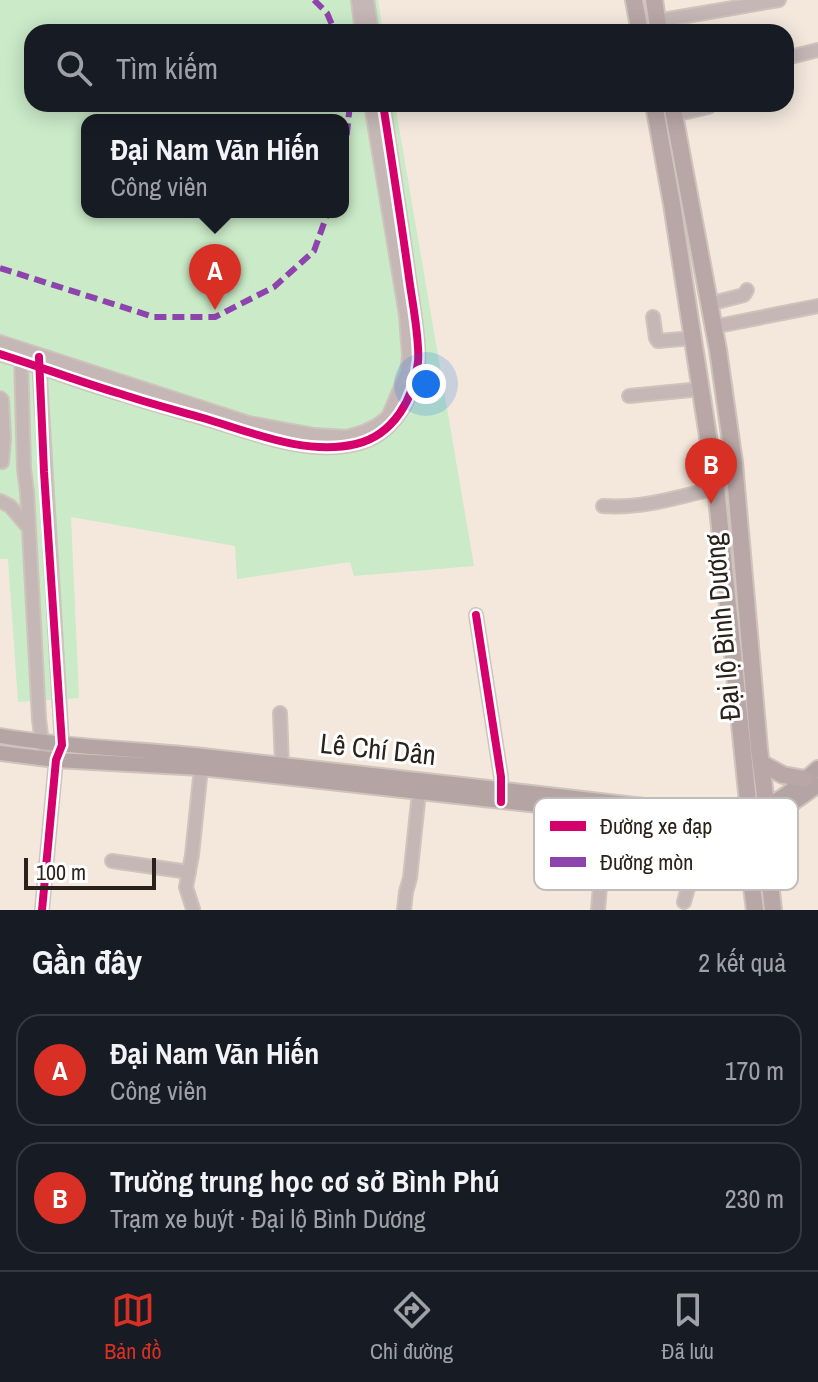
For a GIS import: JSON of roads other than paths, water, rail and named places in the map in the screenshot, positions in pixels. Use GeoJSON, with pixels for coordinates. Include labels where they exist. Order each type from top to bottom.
{"type":"FeatureCollection","features":[{"type":"Feature","properties":{"kind":"highway"},"geometry":{"type":"LineString","coordinates":[[634,0],[638,24]]}},
{"type":"Feature","properties":{"kind":"highway"},"geometry":{"type":"LineString","coordinates":[[654,0],[658,24]]}},
{"type":"Feature","properties":{"kind":"highway","name":"Đại lộ Bình Dương"},"geometry":{"type":"LineString","coordinates":[[655,112],[716,488],[747,798]]}},
{"type":"Feature","properties":{"kind":"highway","name":"Đại lộ Bình Dương"},"geometry":{"type":"LineString","coordinates":[[673,112],[713,327],[734,463],[765,798]]}},
{"type":"Feature","properties":{"kind":"highway"},"geometry":{"type":"LineString","coordinates":[[721,532],[740,530]]}},
{"type":"Feature","properties":{"kind":"highway"},"geometry":{"type":"LineString","coordinates":[[761,763],[783,775],[814,777]]}},
{"type":"Feature","properties":{"kind":"highway","name":"Đại lộ Bình Dương"},"geometry":{"type":"LineString","coordinates":[[752,890],[755,910]]}},
{"type":"Feature","properties":{"kind":"highway","name":"Đại lộ Bình Dương"},"geometry":{"type":"LineString","coordinates":[[771,890],[773,910]]}},
{"type":"Feature","properties":{"kind":"main road","name":"Lê Chí Dân"},"geometry":{"type":"LineString","coordinates":[[0,736],[42,744],[175,753],[282,765],[534,801]]}},
{"type":"Feature","properties":{"kind":"main road","name":"Lê Chí Dân"},"geometry":{"type":"LineString","coordinates":[[0,753],[56,760],[201,768],[419,792],[534,799]]}},
{"type":"Feature","properties":{"kind":"main road"},"geometry":{"type":"LineString","coordinates":[[781,798],[814,777]]}},
{"type":"Feature","properties":{"kind":"street"},"geometry":{"type":"LineString","coordinates":[[358,0],[361,24]]}},
{"type":"Feature","properties":{"kind":"street"},"geometry":{"type":"LineString","coordinates":[[367,0],[371,24]]}},
{"type":"Feature","properties":{"kind":"street"},"geometry":{"type":"LineString","coordinates":[[667,24],[779,0]]}},
{"type":"Feature","properties":{"kind":"street"},"geometry":{"type":"LineString","coordinates":[[794,56],[816,50],[818,65]]}},
{"type":"Feature","properties":{"kind":"street"},"geometry":{"type":"LineString","coordinates":[[0,354],[21,355],[249,423],[314,435],[347,437],[378,425],[388,417],[397,397],[407,372],[409,356],[406,315],[372,112]]}},
{"type":"Feature","properties":{"kind":"street"},"geometry":{"type":"LineString","coordinates":[[39,360],[121,394],[300,445],[333,447],[354,444],[383,432],[405,406],[419,359],[384,112]]}},
{"type":"Feature","properties":{"kind":"street"},"geometry":{"type":"LineString","coordinates":[[709,304],[744,295],[747,290]]}},
{"type":"Feature","properties":{"kind":"street"},"geometry":{"type":"LineString","coordinates":[[713,327],[818,306]]}},
{"type":"Feature","properties":{"kind":"street"},"geometry":{"type":"LineString","coordinates":[[653,317],[658,341],[693,338]]}},
{"type":"Feature","properties":{"kind":"street"},"geometry":{"type":"LineString","coordinates":[[0,342],[21,355]]}},
{"type":"Feature","properties":{"kind":"street"},"geometry":{"type":"LineString","coordinates":[[21,355],[24,469],[42,744],[56,760]]}},
{"type":"Feature","properties":{"kind":"street"},"geometry":{"type":"LineString","coordinates":[[39,360],[62,745],[56,760],[42,910]]}},
{"type":"Feature","properties":{"kind":"street"},"geometry":{"type":"LineString","coordinates":[[629,396],[701,389]]}},
{"type":"Feature","properties":{"kind":"street"},"geometry":{"type":"LineString","coordinates":[[0,398],[4,439],[1,462],[44,472]]}},
{"type":"Feature","properties":{"kind":"street"},"geometry":{"type":"LineString","coordinates":[[603,506],[620,508],[653,503],[716,488]]}},
{"type":"Feature","properties":{"kind":"street"},"geometry":{"type":"LineString","coordinates":[[0,501],[10,506],[28,527]]}},
{"type":"Feature","properties":{"kind":"street"},"geometry":{"type":"LineString","coordinates":[[476,615],[502,796]]}},
{"type":"Feature","properties":{"kind":"street"},"geometry":{"type":"LineString","coordinates":[[280,713],[282,765]]}},
{"type":"Feature","properties":{"kind":"street"},"geometry":{"type":"LineString","coordinates":[[193,909],[186,887],[201,768]]}},
{"type":"Feature","properties":{"kind":"street"},"geometry":{"type":"LineString","coordinates":[[404,910],[419,792]]}},
{"type":"Feature","properties":{"kind":"street"},"geometry":{"type":"LineString","coordinates":[[412,910],[417,821]]}},
{"type":"Feature","properties":{"kind":"street"},"geometry":{"type":"LineString","coordinates":[[112,861],[189,872]]}},
{"type":"Feature","properties":{"kind":"street"},"geometry":{"type":"LineString","coordinates":[[598,910],[600,890]]}},
{"type":"Feature","properties":{"kind":"street"},"geometry":{"type":"LineString","coordinates":[[684,902],[687,890]]}},
{"type":"Feature","properties":{"kind":"place","name":"Đại Nam Văn Hiến"},"geometry":{"type":"Point","coordinates":[215,310]}},
{"type":"Feature","properties":{"kind":"place","name":"Trường trung học cơ sở Bình Phú"},"geometry":{"type":"Point","coordinates":[711,504]}}]}
